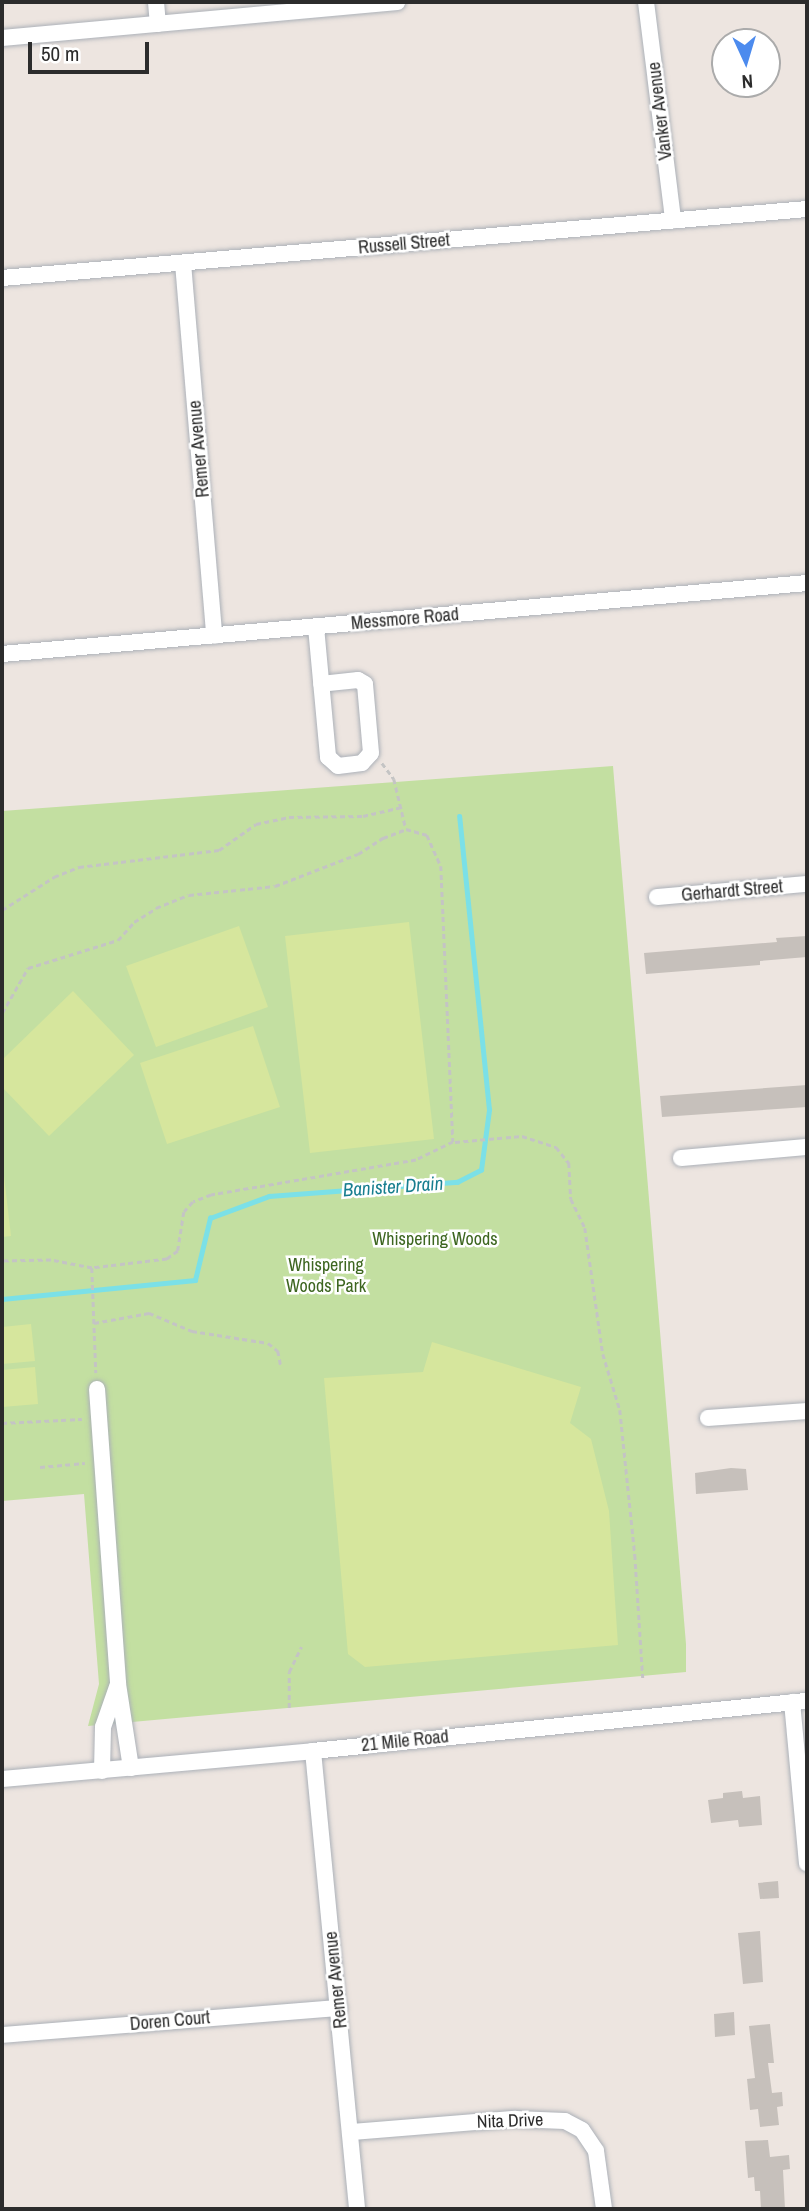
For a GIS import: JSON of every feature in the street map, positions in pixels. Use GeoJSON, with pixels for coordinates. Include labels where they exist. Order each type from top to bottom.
{"type":"FeatureCollection","features":[{"type":"Feature","properties":{"kind":"street"},"geometry":{"type":"LineString","coordinates":[[156,2],[158,23]]}},
{"type":"Feature","properties":{"kind":"street"},"geometry":{"type":"LineString","coordinates":[[2,38],[397,2]]}},
{"type":"Feature","properties":{"kind":"street","name":"Vanker Avenue"},"geometry":{"type":"LineString","coordinates":[[646,2],[673,220]]}},
{"type":"Feature","properties":{"kind":"street","name":"Russell Street"},"geometry":{"type":"LineString","coordinates":[[2,278],[807,209]]}},
{"type":"Feature","properties":{"kind":"street","name":"Remer Avenue"},"geometry":{"type":"LineString","coordinates":[[183,263],[214,636]]}},
{"type":"Feature","properties":{"kind":"street","name":"Messmore Road"},"geometry":{"type":"LineString","coordinates":[[2,654],[807,583]]}},
{"type":"Feature","properties":{"kind":"street"},"geometry":{"type":"LineString","coordinates":[[316,627],[321,684],[328,757],[338,766],[362,763],[371,753],[365,684],[358,680],[321,684]]}},
{"type":"Feature","properties":{"kind":"street","name":"Gerhardt Street"},"geometry":{"type":"LineString","coordinates":[[657,897],[807,884]]}},
{"type":"Feature","properties":{"kind":"street"},"geometry":{"type":"LineString","coordinates":[[681,1158],[807,1147]]}},
{"type":"Feature","properties":{"kind":"street"},"geometry":{"type":"LineString","coordinates":[[97,1389],[118,1684],[131,1768]]}},
{"type":"Feature","properties":{"kind":"street"},"geometry":{"type":"LineString","coordinates":[[708,1418],[807,1411]]}},
{"type":"Feature","properties":{"kind":"street"},"geometry":{"type":"LineString","coordinates":[[102,1771],[103,1727],[118,1684]]}},
{"type":"Feature","properties":{"kind":"street"},"geometry":{"type":"LineString","coordinates":[[800,1701],[807,1863]]}},
{"type":"Feature","properties":{"kind":"street","name":"21 Mile Road"},"geometry":{"type":"LineString","coordinates":[[2,1779],[313,1751],[800,1701]]}},
{"type":"Feature","properties":{"kind":"street","name":"Remer Avenue"},"geometry":{"type":"LineString","coordinates":[[313,1751],[352,2132],[357,2209]]}},
{"type":"Feature","properties":{"kind":"street","name":"Doren Court"},"geometry":{"type":"LineString","coordinates":[[2,2035],[339,2008]]}},
{"type":"Feature","properties":{"kind":"street","name":"Nita Drive"},"geometry":{"type":"LineString","coordinates":[[352,2132],[515,2119],[565,2121],[582,2130],[596,2151],[604,2209]]}},
{"type":"Feature","properties":{"kind":"path"},"geometry":{"type":"LineString","coordinates":[[371,753],[394,779],[406,829]]}},
{"type":"Feature","properties":{"kind":"path"},"geometry":{"type":"LineString","coordinates":[[2,910],[54,877],[79,867],[219,850],[257,824],[289,817],[363,816],[401,807]]}},
{"type":"Feature","properties":{"kind":"path"},"geometry":{"type":"LineString","coordinates":[[2,1013],[28,968],[118,940],[134,922],[156,908],[189,895],[275,886],[338,863],[383,838],[406,829],[427,835],[441,866],[453,1142]]}},
{"type":"Feature","properties":{"kind":"path"},"geometry":{"type":"LineString","coordinates":[[2,1261],[51,1260],[92,1268],[167,1259],[178,1251],[184,1212],[193,1202],[211,1195],[416,1160],[453,1142],[522,1136],[556,1147],[569,1163],[571,1199],[585,1228],[603,1354],[620,1410],[635,1555],[643,1678]]}},
{"type":"Feature","properties":{"kind":"path"},"geometry":{"type":"LineString","coordinates":[[92,1268],[97,1389]]}},
{"type":"Feature","properties":{"kind":"path"},"geometry":{"type":"LineString","coordinates":[[94,1322],[149,1313],[192,1331],[268,1343],[278,1351],[281,1366]]}},
{"type":"Feature","properties":{"kind":"path"},"geometry":{"type":"LineString","coordinates":[[2,1423],[99,1418]]}},
{"type":"Feature","properties":{"kind":"path"},"geometry":{"type":"LineString","coordinates":[[40,1467],[103,1462]]}},
{"type":"Feature","properties":{"kind":"path"},"geometry":{"type":"LineString","coordinates":[[289,1708],[289,1672],[301,1647]]}},
{"type":"Feature","properties":{"kind":"green space","name":"Whispering Woods Park"},"geometry":{"type":"Polygon","coordinates":[[[613,766],[686,1644],[686,1672],[88,1726],[99,1684],[84,1494],[2,1501],[2,811],[613,766]]]}},
{"type":"Feature","properties":{"kind":"green space"},"geometry":{"type":"Polygon","coordinates":[[[409,922],[434,1139],[310,1153],[285,936],[409,922]]]}},
{"type":"Feature","properties":{"kind":"green space"},"geometry":{"type":"Polygon","coordinates":[[[239,926],[268,1007],[156,1047],[126,966],[239,926]]]}},
{"type":"Feature","properties":{"kind":"green space"},"geometry":{"type":"Polygon","coordinates":[[[73,991],[134,1055],[49,1136],[2,1087],[2,1060],[73,991]]]}},
{"type":"Feature","properties":{"kind":"green space"},"geometry":{"type":"Polygon","coordinates":[[[253,1026],[280,1107],[167,1144],[140,1063],[253,1026]]]}},
{"type":"Feature","properties":{"kind":"green space"},"geometry":{"type":"Polygon","coordinates":[[[2,1159],[11,1236],[2,1237],[2,1159]]]}},
{"type":"Feature","properties":{"kind":"green space"},"geometry":{"type":"Polygon","coordinates":[[[31,1324],[35,1361],[2,1364],[2,1327],[31,1324]]]}},
{"type":"Feature","properties":{"kind":"green space"},"geometry":{"type":"Polygon","coordinates":[[[432,1342],[581,1387],[570,1423],[591,1439],[609,1511],[618,1645],[365,1667],[348,1654],[324,1378],[423,1372],[432,1342]]]}},
{"type":"Feature","properties":{"kind":"green space"},"geometry":{"type":"Polygon","coordinates":[[[35,1367],[38,1404],[2,1407],[2,1370],[35,1367]]]}},
{"type":"Feature","properties":{"kind":"building"},"geometry":{"type":"Polygon","coordinates":[[[807,936],[807,957],[760,961],[760,965],[646,974],[644,953],[777,942],[776,938],[807,936]]]}},
{"type":"Feature","properties":{"kind":"building"},"geometry":{"type":"Polygon","coordinates":[[[807,1085],[807,1107],[662,1117],[660,1096],[807,1085]]]}},
{"type":"Feature","properties":{"kind":"building"},"geometry":{"type":"Polygon","coordinates":[[[731,1468],[746,1469],[748,1490],[696,1494],[695,1473],[731,1468]]]}},
{"type":"Feature","properties":{"kind":"building"},"geometry":{"type":"Polygon","coordinates":[[[742,1791],[743,1798],[760,1796],[762,1825],[739,1827],[738,1820],[711,1823],[708,1800],[723,1798],[723,1793],[742,1791]]]}},
{"type":"Feature","properties":{"kind":"building"},"geometry":{"type":"Polygon","coordinates":[[[778,1881],[779,1898],[760,1899],[758,1883],[778,1881]]]}},
{"type":"Feature","properties":{"kind":"building"},"geometry":{"type":"Polygon","coordinates":[[[760,1931],[763,1982],[743,1984],[738,1933],[760,1931]]]}},
{"type":"Feature","properties":{"kind":"building"},"geometry":{"type":"Polygon","coordinates":[[[734,2012],[735,2035],[715,2037],[714,2014],[734,2012]]]}},
{"type":"Feature","properties":{"kind":"building"},"geometry":{"type":"Polygon","coordinates":[[[770,2024],[774,2063],[768,2063],[772,2093],[782,2092],[783,2106],[777,2107],[779,2125],[760,2127],[758,2109],[750,2110],[747,2079],[755,2078],[749,2026],[770,2024]]]}},
{"type":"Feature","properties":{"kind":"building"},"geometry":{"type":"Polygon","coordinates":[[[768,2140],[770,2157],[789,2155],[790,2169],[783,2170],[785,2209],[761,2209],[760,2191],[755,2191],[754,2177],[748,2178],[745,2141],[768,2140]]]}},
{"type":"Feature","properties":{"kind":"waterway","name":"Banister Drain"},"geometry":{"type":"LineString","coordinates":[[2,1299],[195,1280],[210,1218],[269,1196],[457,1182],[481,1170],[489,1110],[459,817]]}},
{"type":"Feature","properties":{"kind":"park label","name":"Whispering Woods"},"geometry":{"type":"Point","coordinates":[435,1239]}}]}
